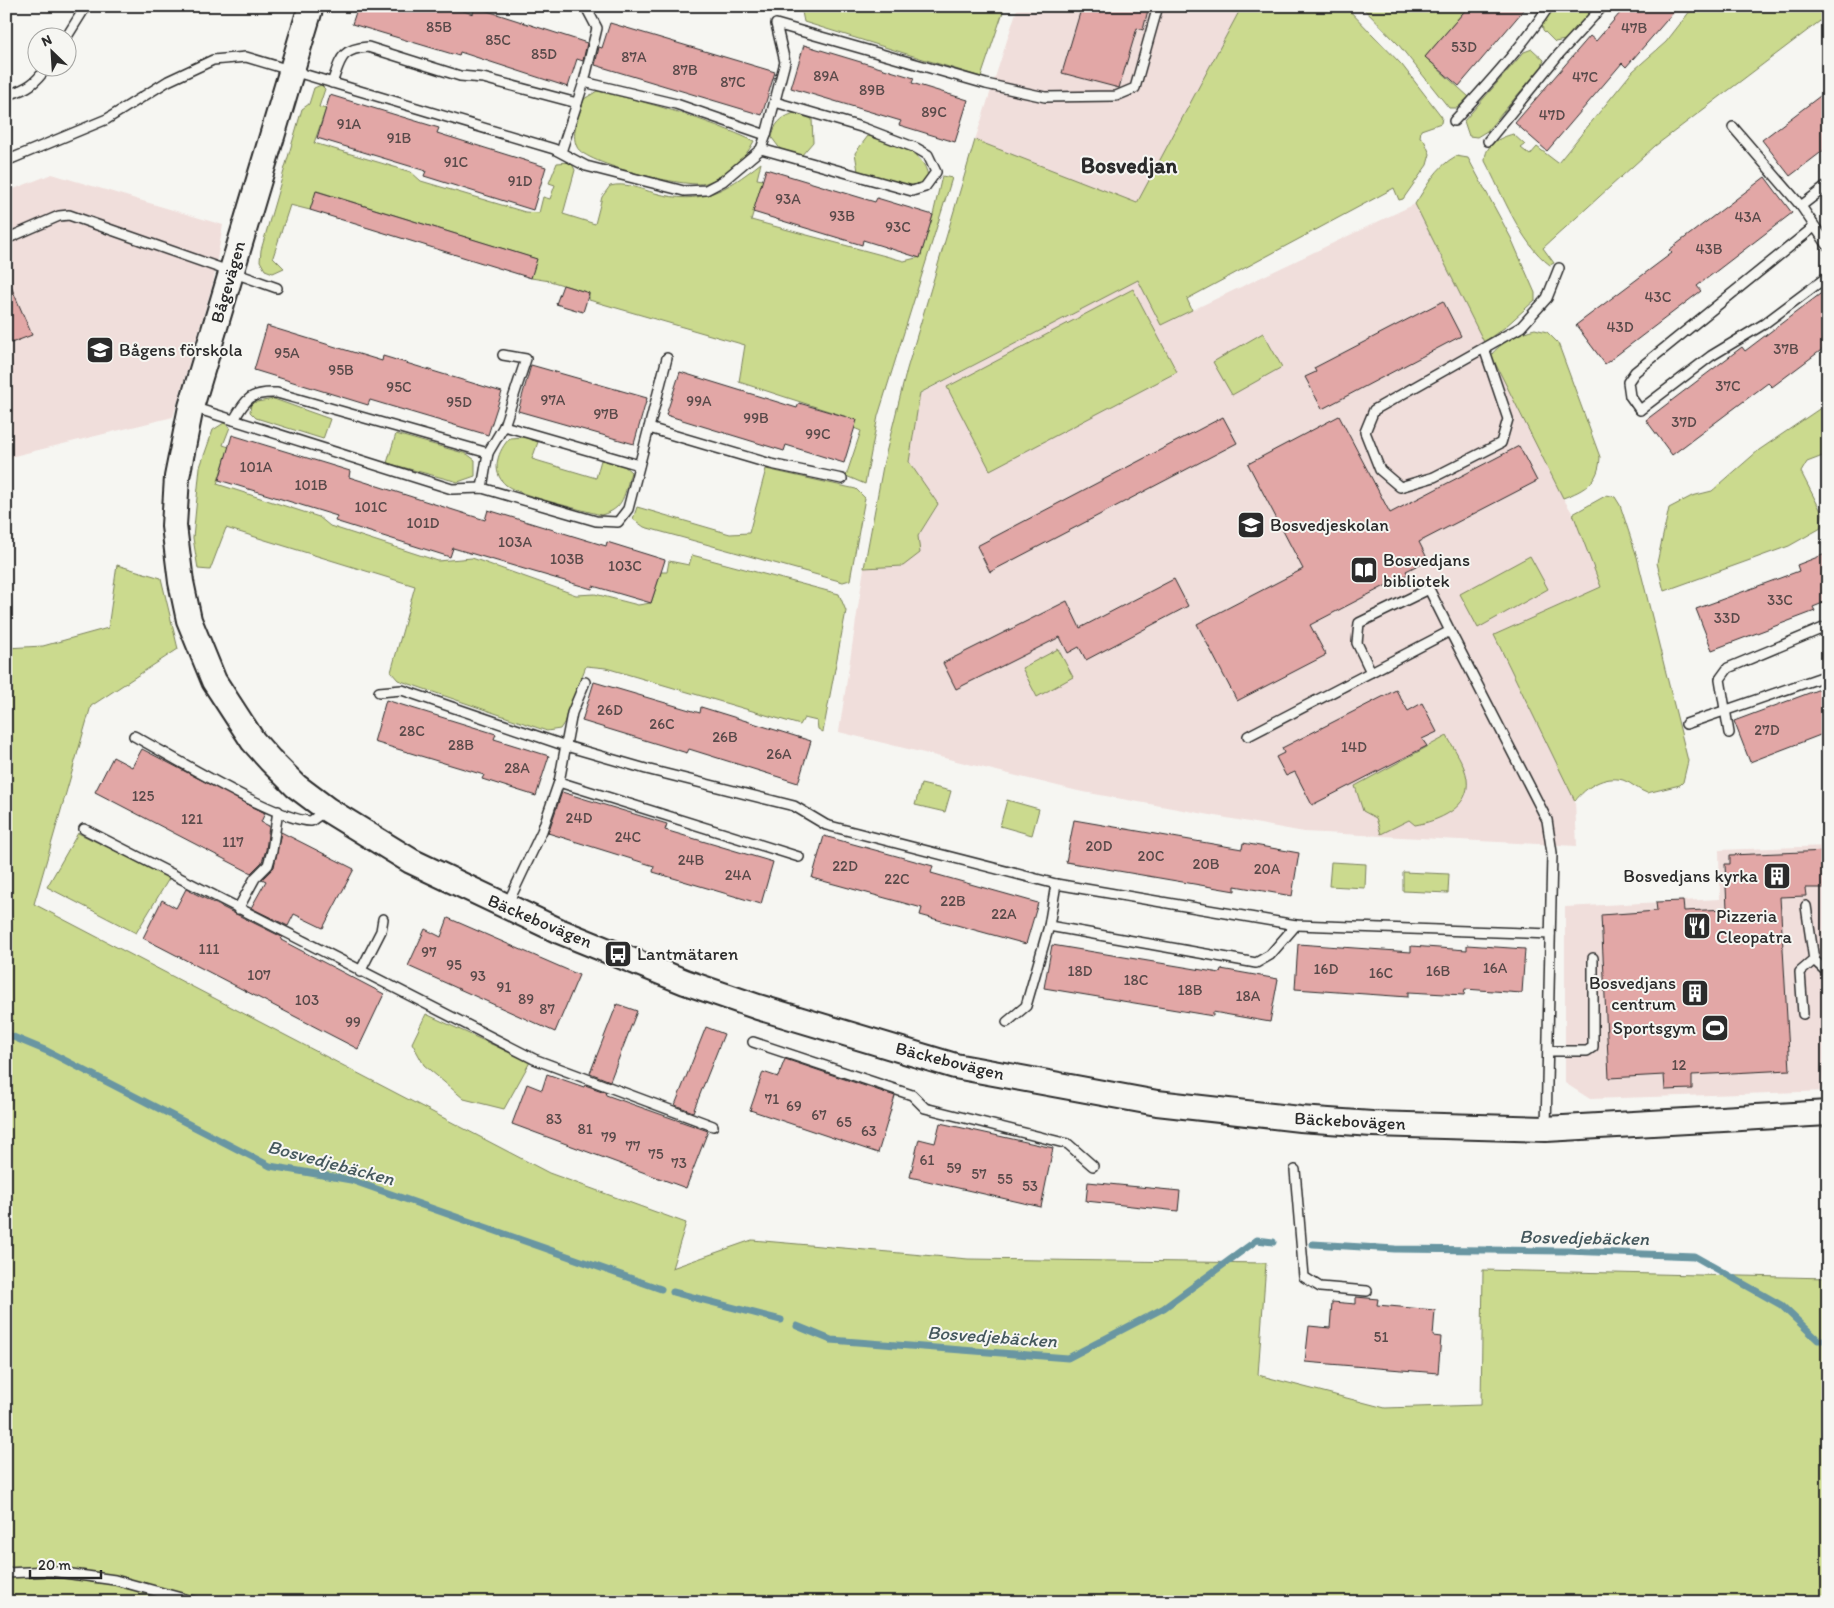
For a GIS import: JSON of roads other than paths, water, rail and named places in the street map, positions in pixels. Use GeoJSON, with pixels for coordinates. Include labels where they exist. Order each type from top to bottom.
{"type":"FeatureCollection","features":[{"type":"Feature","properties":{"kind":"street","name":"Bågevägen"},"geometry":{"type":"LineString","coordinates":[[199,649],[189,620],[181,582],[174,526],[177,477],[191,406],[311,6]]}},
{"type":"Feature","properties":{"kind":"street","name":"Bäckebovägen"},"geometry":{"type":"LineString","coordinates":[[199,649],[214,681],[253,740],[296,786],[328,810],[411,861],[506,908],[685,982],[758,1007],[955,1066],[1157,1102],[1300,1119],[1372,1124],[1546,1129],[1828,1113]]}},
{"type":"Feature","properties":{"kind":"lane"},"geometry":{"type":"LineString","coordinates":[[72,28],[86,6]]}},
{"type":"Feature","properties":{"kind":"lane"},"geometry":{"type":"LineString","coordinates":[[6,161],[107,119],[168,82],[213,60],[246,57],[562,152],[586,166],[684,190],[706,190],[723,181],[761,149],[775,102],[784,62],[776,24],[986,84],[1045,97],[1116,96],[1135,88],[1158,6]]}},
{"type":"Feature","properties":{"kind":"lane"},"geometry":{"type":"LineString","coordinates":[[1454,121],[1499,72],[1549,6]]}},
{"type":"Feature","properties":{"kind":"lane"},"geometry":{"type":"LineString","coordinates":[[1488,141],[1560,54],[1603,6]]}},
{"type":"Feature","properties":{"kind":"lane"},"geometry":{"type":"LineString","coordinates":[[562,152],[584,82],[597,28],[588,11]]}},
{"type":"Feature","properties":{"kind":"lane"},"geometry":{"type":"LineString","coordinates":[[332,83],[343,54],[352,48],[368,47],[460,76],[483,78],[576,103]]}},
{"type":"Feature","properties":{"kind":"lane"},"geometry":{"type":"LineString","coordinates":[[6,92],[10,94],[23,90],[37,82],[40,78]]}},
{"type":"Feature","properties":{"kind":"lane"},"geometry":{"type":"LineString","coordinates":[[584,82],[676,104],[766,135]]}},
{"type":"Feature","properties":{"kind":"lane"},"geometry":{"type":"LineString","coordinates":[[761,149],[912,192],[925,187],[936,172],[928,155],[916,148],[861,128],[775,102]]}},
{"type":"Feature","properties":{"kind":"lane"},"geometry":{"type":"LineString","coordinates":[[1733,127],[1802,206],[1828,246]]}},
{"type":"Feature","properties":{"kind":"lane"},"geometry":{"type":"LineString","coordinates":[[1802,206],[1828,185]]}},
{"type":"Feature","properties":{"kind":"lane"},"geometry":{"type":"LineString","coordinates":[[6,239],[59,216],[69,215],[277,288]]}},
{"type":"Feature","properties":{"kind":"lane"},"geometry":{"type":"LineString","coordinates":[[1814,227],[1635,372],[1628,382],[1630,396],[1640,410],[1711,356],[1764,324],[1828,276]]}},
{"type":"Feature","properties":{"kind":"lane"},"geometry":{"type":"LineString","coordinates":[[1484,348],[1508,418],[1501,443],[1434,477],[1400,488],[1380,470],[1365,432],[1374,410],[1521,327],[1547,298],[1559,268]]}},
{"type":"Feature","properties":{"kind":"lane"},"geometry":{"type":"LineString","coordinates":[[482,488],[488,453],[504,426],[526,359],[503,355]]}},
{"type":"Feature","properties":{"kind":"lane"},"geometry":{"type":"LineString","coordinates":[[191,406],[452,489],[482,488],[596,521],[618,522],[628,509],[667,358]]}},
{"type":"Feature","properties":{"kind":"lane"},"geometry":{"type":"LineString","coordinates":[[234,420],[244,401],[259,392],[277,393],[488,453]]}},
{"type":"Feature","properties":{"kind":"lane"},"geometry":{"type":"LineString","coordinates":[[504,426],[639,465]]}},
{"type":"Feature","properties":{"kind":"lane"},"geometry":{"type":"LineString","coordinates":[[649,428],[771,464],[842,479]]}},
{"type":"Feature","properties":{"kind":"lane"},"geometry":{"type":"LineString","coordinates":[[1371,672],[1357,643],[1359,624],[1429,589],[1547,820],[1552,853],[1546,1129]]}},
{"type":"Feature","properties":{"kind":"lane"},"geometry":{"type":"LineString","coordinates":[[1729,733],[1720,679],[1728,668],[1828,626]]}},
{"type":"Feature","properties":{"kind":"lane"},"geometry":{"type":"LineString","coordinates":[[1248,736],[1450,631]]}},
{"type":"Feature","properties":{"kind":"lane"},"geometry":{"type":"LineString","coordinates":[[1686,724],[1828,674]]}},
{"type":"Feature","properties":{"kind":"lane"},"geometry":{"type":"LineString","coordinates":[[506,908],[542,831],[559,782],[572,713],[585,682]]}},
{"type":"Feature","properties":{"kind":"lane"},"geometry":{"type":"LineString","coordinates":[[379,692],[402,690],[566,746],[646,769],[794,806],[826,825],[1056,884],[1296,925],[1550,934]]}},
{"type":"Feature","properties":{"kind":"lane"},"geometry":{"type":"LineString","coordinates":[[134,736],[250,798],[303,821],[311,820],[328,810]]}},
{"type":"Feature","properties":{"kind":"lane"},"geometry":{"type":"LineString","coordinates":[[559,782],[799,857]]}},
{"type":"Feature","properties":{"kind":"lane"},"geometry":{"type":"LineString","coordinates":[[238,909],[255,878],[268,865],[278,811]]}},
{"type":"Feature","properties":{"kind":"lane"},"geometry":{"type":"LineString","coordinates":[[84,830],[534,1060],[713,1126]]}},
{"type":"Feature","properties":{"kind":"lane"},"geometry":{"type":"LineString","coordinates":[[1007,1022],[1026,1006],[1049,926],[1056,884]]}},
{"type":"Feature","properties":{"kind":"lane"},"geometry":{"type":"LineString","coordinates":[[1806,906],[1814,960],[1828,973]]}},
{"type":"Feature","properties":{"kind":"lane"},"geometry":{"type":"LineString","coordinates":[[360,972],[381,931],[383,919]]}},
{"type":"Feature","properties":{"kind":"lane"},"geometry":{"type":"LineString","coordinates":[[1049,926],[1256,964],[1270,955],[1296,925]]}},
{"type":"Feature","properties":{"kind":"lane"},"geometry":{"type":"LineString","coordinates":[[1548,1051],[1587,1051],[1594,1047],[1594,958]]}},
{"type":"Feature","properties":{"kind":"lane"},"geometry":{"type":"LineString","coordinates":[[1803,1014],[1800,972],[1814,960]]}},
{"type":"Feature","properties":{"kind":"lane"},"geometry":{"type":"LineString","coordinates":[[753,1042],[912,1095],[925,1108],[1068,1144],[1093,1166]]}},
{"type":"Feature","properties":{"kind":"lane"},"geometry":{"type":"LineString","coordinates":[[1295,1170],[1304,1277],[1320,1287],[1367,1292]]}},
{"type":"Feature","properties":{"kind":"lane"},"geometry":{"type":"LineString","coordinates":[[6,1573],[50,1570],[116,1580],[196,1602]]}},
{"type":"Feature","properties":{"kind":"waterway","name":"Bosvedjebäcken"},"geometry":{"type":"LineString","coordinates":[[6,1034],[47,1051],[270,1166],[351,1180],[661,1289]]}},
{"type":"Feature","properties":{"kind":"waterway","name":"Bosvedjebäcken"},"geometry":{"type":"LineString","coordinates":[[797,1326],[831,1340],[1068,1358],[1164,1308],[1257,1240],[1273,1242]]}},
{"type":"Feature","properties":{"kind":"waterway","name":"Bosvedjebäcken"},"geometry":{"type":"LineString","coordinates":[[1313,1244],[1395,1249],[1568,1251],[1694,1256],[1781,1305],[1818,1340],[1828,1340]]}},
{"type":"Feature","properties":{"kind":"waterway","name":"Bosvedjebäcken"},"geometry":{"type":"LineString","coordinates":[[673,1292],[781,1320]]}},
{"type":"Feature","properties":{"kind":"place","name":"Bågens förskola"},"geometry":{"type":"Point","coordinates":[100,350]}},
{"type":"Feature","properties":{"kind":"place","name":"Bosvedjeskolan"},"geometry":{"type":"Point","coordinates":[1251,525]}},
{"type":"Feature","properties":{"kind":"place","name":"Bosvedjans bibliotek"},"geometry":{"type":"Point","coordinates":[1364,570]}},
{"type":"Feature","properties":{"kind":"place","name":"Bosvedjans kyrka"},"geometry":{"type":"Point","coordinates":[1777,876]}},
{"type":"Feature","properties":{"kind":"place","name":"Pizzeria Cleopatra"},"geometry":{"type":"Point","coordinates":[1697,926]}},
{"type":"Feature","properties":{"kind":"place","name":"Lantmätaren"},"geometry":{"type":"Point","coordinates":[618,954]}},
{"type":"Feature","properties":{"kind":"place","name":"Bosvedjans centrum"},"geometry":{"type":"Point","coordinates":[1695,993]}},
{"type":"Feature","properties":{"kind":"place","name":"Sportsgym"},"geometry":{"type":"Point","coordinates":[1715,1028]}},
{"type":"Feature","properties":{"kind":"district","name":"Bosvedjan"},"geometry":{"type":"Point","coordinates":[1129,165]}}]}
